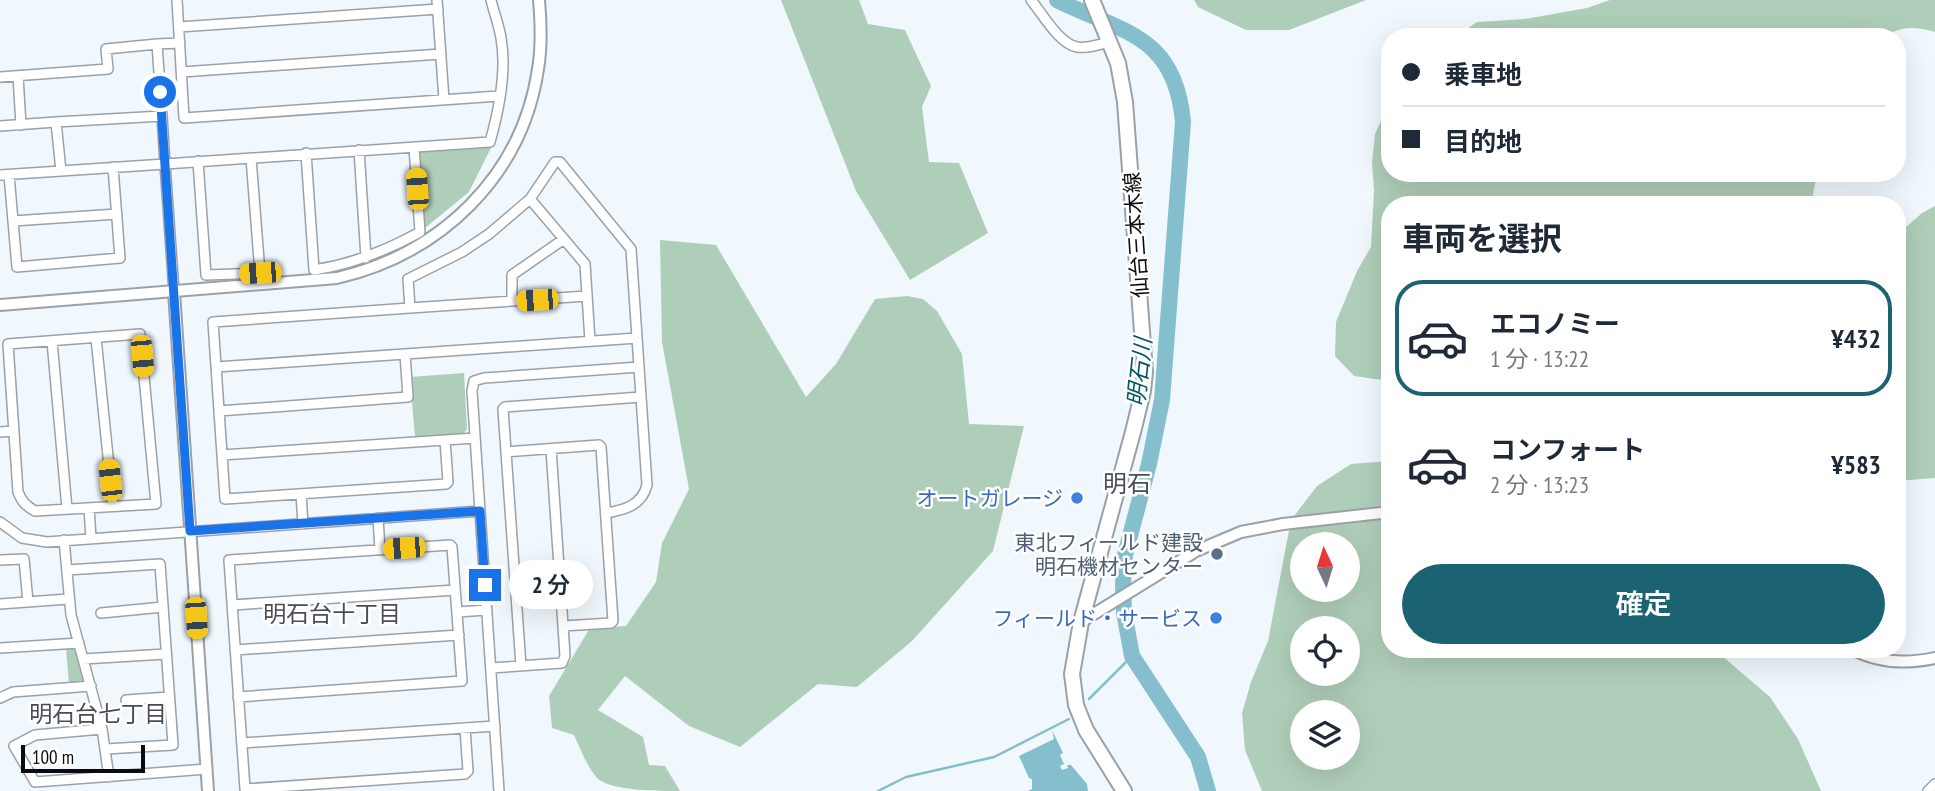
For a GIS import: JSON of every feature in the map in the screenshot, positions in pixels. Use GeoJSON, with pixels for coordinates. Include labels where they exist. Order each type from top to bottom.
{"type":"FeatureCollection","features":[{"type":"Feature","properties":{"kind":"main road","name":"仙台三本木線"},"geometry":{"type":"LineString","coordinates":[[1093,4],[1120,71],[1125,102],[1145,372],[1133,432],[1081,622],[1072,674],[1076,705],[1086,730],[1124,791]]}},
{"type":"Feature","properties":{"kind":"street"},"geometry":{"type":"LineString","coordinates":[[177,0],[184,117],[499,96]]}},
{"type":"Feature","properties":{"kind":"street"},"geometry":{"type":"LineString","coordinates":[[113,167],[120,258],[17,267],[5,175],[113,167],[164,164],[198,161],[251,158],[306,153],[490,142],[497,116],[503,65],[502,40],[491,0]]}},
{"type":"Feature","properties":{"kind":"street"},"geometry":{"type":"LineString","coordinates":[[0,305],[337,278],[379,267],[422,245],[447,228],[485,189],[507,156],[524,121],[538,71],[541,31],[539,0]]}},
{"type":"Feature","properties":{"kind":"street"},"geometry":{"type":"LineString","coordinates":[[1031,0],[1059,37],[1070,45],[1083,47],[1108,37]]}},
{"type":"Feature","properties":{"kind":"street"},"geometry":{"type":"LineString","coordinates":[[179,27],[438,5],[444,100]]}},
{"type":"Feature","properties":{"kind":"street"},"geometry":{"type":"LineString","coordinates":[[0,77],[108,69],[106,48],[180,43]]}},
{"type":"Feature","properties":{"kind":"street"},"geometry":{"type":"LineString","coordinates":[[157,44],[208,791]]}},
{"type":"Feature","properties":{"kind":"street"},"geometry":{"type":"LineString","coordinates":[[181,72],[441,54]]}},
{"type":"Feature","properties":{"kind":"street"},"geometry":{"type":"LineString","coordinates":[[18,76],[22,125]]}},
{"type":"Feature","properties":{"kind":"street"},"geometry":{"type":"LineString","coordinates":[[0,126],[162,116]]}},
{"type":"Feature","properties":{"kind":"street"},"geometry":{"type":"LineString","coordinates":[[56,122],[61,171]]}},
{"type":"Feature","properties":{"kind":"street"},"geometry":{"type":"LineString","coordinates":[[306,153],[314,270],[366,258],[420,232],[414,146]]}},
{"type":"Feature","properties":{"kind":"street"},"geometry":{"type":"LineString","coordinates":[[359,150],[366,258]]}},
{"type":"Feature","properties":{"kind":"street"},"geometry":{"type":"LineString","coordinates":[[198,161],[206,275],[260,273],[251,158]]}},
{"type":"Feature","properties":{"kind":"street"},"geometry":{"type":"LineString","coordinates":[[410,308],[408,279],[481,240],[530,199],[555,162],[560,162],[629,245],[648,485],[638,503],[606,513]]}},
{"type":"Feature","properties":{"kind":"street"},"geometry":{"type":"LineString","coordinates":[[530,199],[585,264],[590,341]]}},
{"type":"Feature","properties":{"kind":"street"},"geometry":{"type":"LineString","coordinates":[[13,221],[117,214]]}},
{"type":"Feature","properties":{"kind":"street"},"geometry":{"type":"LineString","coordinates":[[512,301],[512,275],[564,239]]}},
{"type":"Feature","properties":{"kind":"street"},"geometry":{"type":"LineString","coordinates":[[445,440],[446,484],[225,499],[213,322],[587,296]]}},
{"type":"Feature","properties":{"kind":"street"},"geometry":{"type":"LineString","coordinates":[[140,334],[156,503],[35,511],[22,501],[18,492],[8,344],[52,341],[140,334]]}},
{"type":"Feature","properties":{"kind":"street"},"geometry":{"type":"LineString","coordinates":[[96,338],[113,506]]}},
{"type":"Feature","properties":{"kind":"street"},"geometry":{"type":"LineString","coordinates":[[216,366],[637,338]]}},
{"type":"Feature","properties":{"kind":"street"},"geometry":{"type":"LineString","coordinates":[[52,341],[67,509]]}},
{"type":"Feature","properties":{"kind":"street"},"geometry":{"type":"LineString","coordinates":[[219,411],[408,397],[405,354]]}},
{"type":"Feature","properties":{"kind":"street"},"geometry":{"type":"LineString","coordinates":[[499,791],[472,385],[478,379],[639,368]]}},
{"type":"Feature","properties":{"kind":"street"},"geometry":{"type":"LineString","coordinates":[[521,666],[505,407],[641,397]]}},
{"type":"Feature","properties":{"kind":"street"},"geometry":{"type":"LineString","coordinates":[[0,432],[13,431]]}},
{"type":"Feature","properties":{"kind":"street"},"geometry":{"type":"LineString","coordinates":[[222,455],[475,438]]}},
{"type":"Feature","properties":{"kind":"street"},"geometry":{"type":"LineString","coordinates":[[506,452],[599,445],[601,447],[613,621],[564,626]]}},
{"type":"Feature","properties":{"kind":"street"},"geometry":{"type":"LineString","coordinates":[[491,668],[562,663],[565,656],[551,449]]}},
{"type":"Feature","properties":{"kind":"street"},"geometry":{"type":"LineString","coordinates":[[301,494],[303,524]]}},
{"type":"Feature","properties":{"kind":"street"},"geometry":{"type":"LineString","coordinates":[[89,508],[91,538]]}},
{"type":"Feature","properties":{"kind":"street"},"geometry":{"type":"LineString","coordinates":[[0,522],[14,534],[31,541],[480,511]]}},
{"type":"Feature","properties":{"kind":"street"},"geometry":{"type":"LineString","coordinates":[[1081,622],[1196,551],[1241,533],[1283,524],[1381,513]]}},
{"type":"Feature","properties":{"kind":"street"},"geometry":{"type":"LineString","coordinates":[[378,518],[380,550]]}},
{"type":"Feature","properties":{"kind":"street"},"geometry":{"type":"LineString","coordinates":[[64,540],[68,599],[102,729],[109,777]]}},
{"type":"Feature","properties":{"kind":"street"},"geometry":{"type":"LineString","coordinates":[[238,697],[462,681],[450,545],[229,560],[238,697],[245,789],[465,774],[468,771],[465,728]]}},
{"type":"Feature","properties":{"kind":"street"},"geometry":{"type":"LineString","coordinates":[[0,561],[24,559],[28,602]]}},
{"type":"Feature","properties":{"kind":"street"},"geometry":{"type":"LineString","coordinates":[[67,570],[160,564],[173,745],[106,750]]}},
{"type":"Feature","properties":{"kind":"street"},"geometry":{"type":"LineString","coordinates":[[232,605],[455,590]]}},
{"type":"Feature","properties":{"kind":"street"},"geometry":{"type":"LineString","coordinates":[[0,604],[68,599]]}},
{"type":"Feature","properties":{"kind":"street"},"geometry":{"type":"LineString","coordinates":[[101,613],[163,607]]}},
{"type":"Feature","properties":{"kind":"street"},"geometry":{"type":"LineString","coordinates":[[457,612],[487,610]]}},
{"type":"Feature","properties":{"kind":"street"},"geometry":{"type":"LineString","coordinates":[[235,650],[459,635]]}},
{"type":"Feature","properties":{"kind":"street"},"geometry":{"type":"LineString","coordinates":[[0,648],[79,643]]}},
{"type":"Feature","properties":{"kind":"street"},"geometry":{"type":"LineString","coordinates":[[83,659],[166,654]]}},
{"type":"Feature","properties":{"kind":"street"},"geometry":{"type":"LineString","coordinates":[[1873,658],[1892,662],[1935,658]]}},
{"type":"Feature","properties":{"kind":"street"},"geometry":{"type":"LineString","coordinates":[[0,698],[13,691],[91,686]]}},
{"type":"Feature","properties":{"kind":"street"},"geometry":{"type":"LineString","coordinates":[[126,701],[169,697]]}},
{"type":"Feature","properties":{"kind":"street"},"geometry":{"type":"LineString","coordinates":[[242,743],[495,726]]}},
{"type":"Feature","properties":{"kind":"street"},"geometry":{"type":"LineString","coordinates":[[102,729],[35,735],[14,746],[35,782],[207,769]]}},
{"type":"Feature","properties":{"kind":"street"},"geometry":{"type":"LineString","coordinates":[[1928,791],[1935,784]]}},
{"type":"Feature","properties":{"kind":"green space"},"geometry":{"type":"Polygon","coordinates":[[[781,0],[859,0],[868,24],[905,30],[931,86],[922,107],[929,162],[959,163],[988,233],[910,280],[856,191],[781,0]]]}},
{"type":"Feature","properties":{"kind":"green space"},"geometry":{"type":"Polygon","coordinates":[[[1194,0],[1366,0],[1289,30],[1246,30],[1198,7],[1194,0]]]}},
{"type":"Feature","properties":{"kind":"green space"},"geometry":{"type":"Polygon","coordinates":[[[1610,0],[1935,0],[1935,32],[1908,28],[1468,28],[1477,22],[1525,19],[1587,8],[1610,0]]]}},
{"type":"Feature","properties":{"kind":"green space"},"geometry":{"type":"Polygon","coordinates":[[[1381,121],[1381,182],[1815,182],[1813,196],[1381,196],[1381,380],[1354,376],[1335,356],[1336,322],[1357,271],[1371,247],[1375,134],[1381,121]]]}},
{"type":"Feature","properties":{"kind":"green space"},"geometry":{"type":"Polygon","coordinates":[[[492,146],[469,192],[425,228],[417,155],[422,150],[492,146]]]}},
{"type":"Feature","properties":{"kind":"green space"},"geometry":{"type":"Polygon","coordinates":[[[1935,206],[1935,478],[1906,480],[1906,227],[1935,206]]]}},
{"type":"Feature","properties":{"kind":"green space"},"geometry":{"type":"Polygon","coordinates":[[[660,240],[716,245],[806,397],[836,364],[875,299],[907,296],[923,299],[937,311],[962,354],[969,424],[1024,426],[993,551],[912,641],[857,687],[818,684],[740,747],[689,726],[625,676],[598,710],[643,737],[649,765],[665,766],[680,791],[625,788],[598,779],[587,764],[574,735],[552,728],[549,696],[590,628],[626,626],[656,582],[662,543],[689,489],[662,342],[660,240]]]}},
{"type":"Feature","properties":{"kind":"green space"},"geometry":{"type":"Polygon","coordinates":[[[464,373],[467,429],[463,434],[415,437],[410,377],[464,373]]]}},
{"type":"Feature","properties":{"kind":"green space"},"geometry":{"type":"Polygon","coordinates":[[[1381,462],[1381,658],[1724,658],[1770,697],[1798,739],[1821,791],[1262,791],[1245,750],[1242,713],[1268,641],[1291,520],[1317,486],[1351,464],[1381,462]]]}},
{"type":"Feature","properties":{"kind":"green space"},"geometry":{"type":"Polygon","coordinates":[[[66,648],[76,650],[85,678],[81,683],[69,684],[66,648]]]}},
{"type":"Feature","properties":{"kind":"water"},"geometry":{"type":"Polygon","coordinates":[[[1052,730],[1063,753],[1060,755],[1064,764],[1060,766],[1062,770],[1071,765],[1087,784],[1088,791],[1028,791],[1032,789],[1032,779],[1029,778],[1019,756],[1054,739],[1052,730]]]}},
{"type":"Feature","properties":{"kind":"waterway","name":"明石川"},"geometry":{"type":"LineString","coordinates":[[1057,0],[1142,40],[1157,53],[1169,70],[1178,93],[1183,122],[1162,400],[1149,464],[1125,555],[1124,612],[1132,656],[1198,757],[1208,791]]}},
{"type":"Feature","properties":{"kind":"waterway"},"geometry":{"type":"LineString","coordinates":[[1089,699],[1132,656]]}},
{"type":"Feature","properties":{"kind":"waterway"},"geometry":{"type":"LineString","coordinates":[[878,791],[906,777],[994,757],[1069,719]]}},
{"type":"Feature","properties":{"kind":"place","name":"オートガレージ"},"geometry":{"type":"Point","coordinates":[1077,498]}},
{"type":"Feature","properties":{"kind":"place","name":"東北フィールド建設 明石機材センター"},"geometry":{"type":"Point","coordinates":[1217,554]}},
{"type":"Feature","properties":{"kind":"place","name":"フィールド・サービス"},"geometry":{"type":"Point","coordinates":[1216,618]}},
{"type":"Feature","properties":{"kind":"district","name":"明石"},"geometry":{"type":"Point","coordinates":[1127,483]}},
{"type":"Feature","properties":{"kind":"district","name":"明石台十丁目"},"geometry":{"type":"Point","coordinates":[332,613]}},
{"type":"Feature","properties":{"kind":"district","name":"明石台七丁目"},"geometry":{"type":"Point","coordinates":[98,713]}},
{"type":"Feature","properties":{"kind":"route"},"geometry":{"type":"LineString","coordinates":[[160,92],[190,531],[480,511],[485,585]]}}]}
